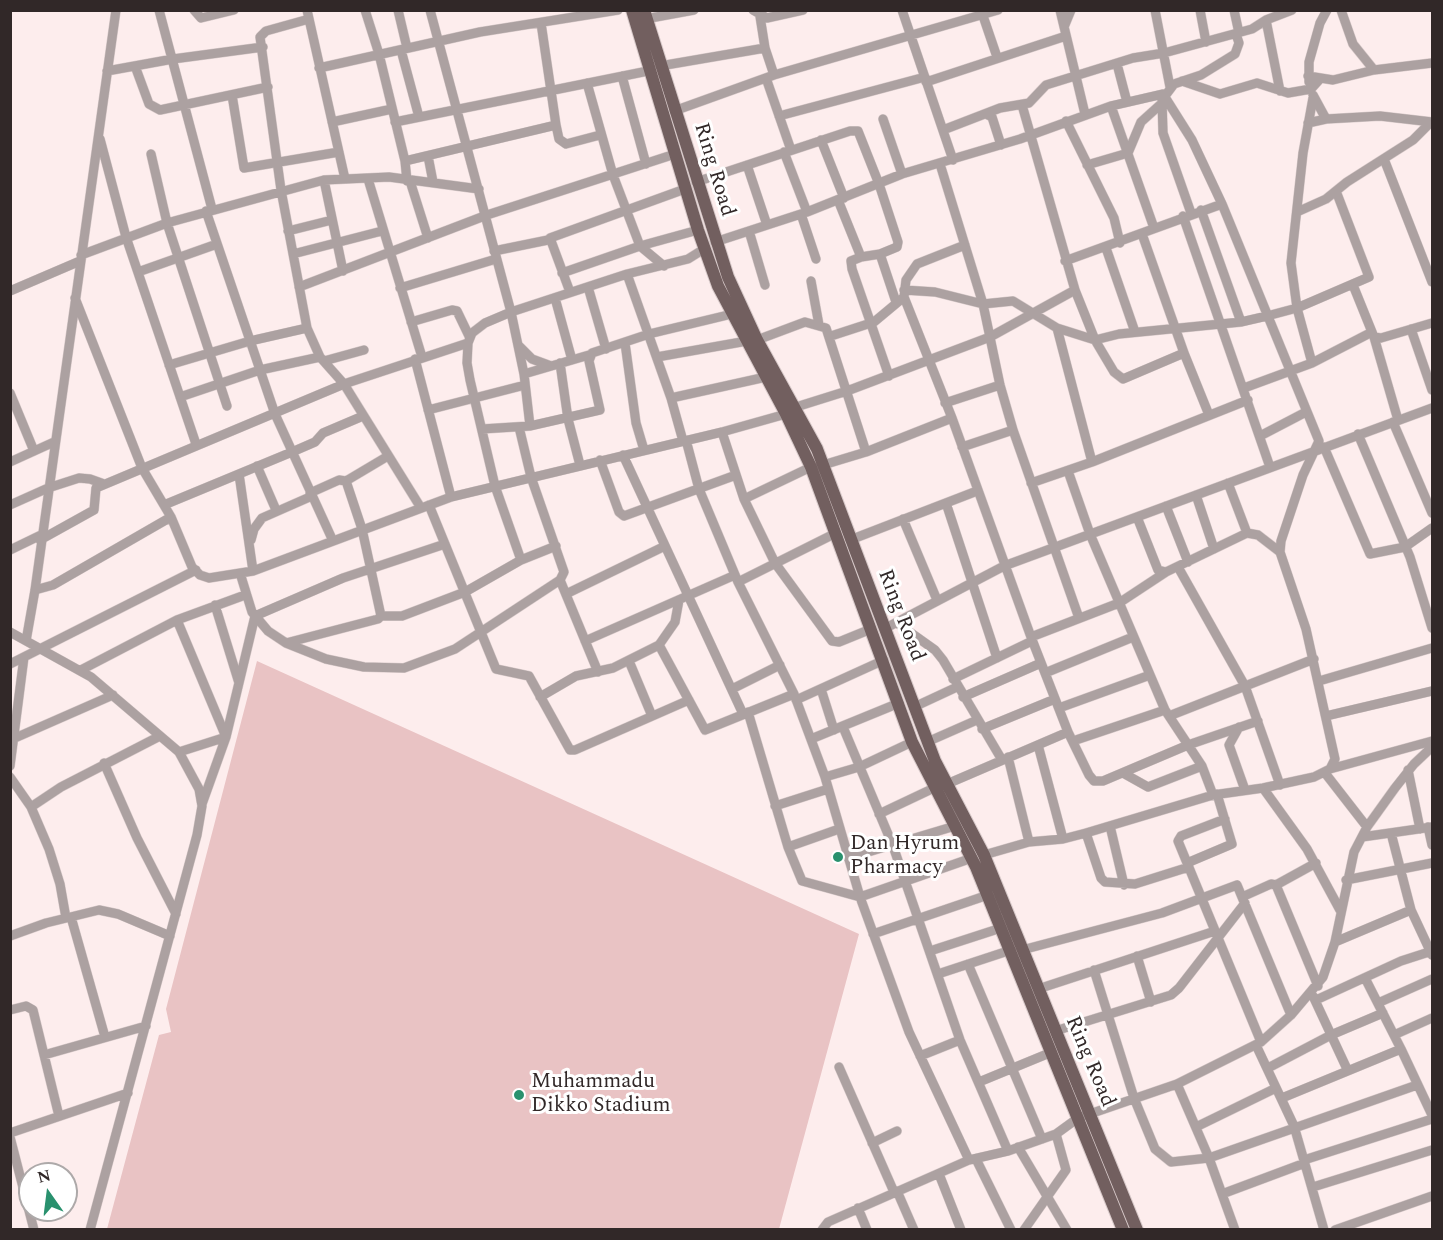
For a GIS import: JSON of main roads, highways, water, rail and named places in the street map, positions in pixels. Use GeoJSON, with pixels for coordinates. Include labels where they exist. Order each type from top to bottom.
{"type":"FeatureCollection","features":[{"type":"Feature","properties":{"kind":"main road","name":"Ring Road"},"geometry":{"type":"LineString","coordinates":[[632,10],[654,68],[674,111],[691,185],[698,230],[710,246],[740,305],[766,377],[791,410]]}},
{"type":"Feature","properties":{"kind":"main road","name":"Ring Road"},"geometry":{"type":"LineString","coordinates":[[644,15],[675,154],[691,185],[732,314],[752,340],[791,410],[850,540],[927,742],[955,826],[978,857],[988,895],[1001,928],[1038,989],[1055,1031],[1123,1230]]}},
{"type":"Feature","properties":{"kind":"main road","name":"Ring Road"},"geometry":{"type":"LineString","coordinates":[[817,466],[836,533],[912,742],[940,786],[978,857],[1016,950],[1052,1052],[1137,1230]]}},
{"type":"Feature","properties":{"kind":"place","name":"Dan Hyrum Pharmacy"},"geometry":{"type":"Point","coordinates":[838,857]}},
{"type":"Feature","properties":{"kind":"place","name":"Muhammadu Dikko Stadium"},"geometry":{"type":"Point","coordinates":[519,1095]}}]}
